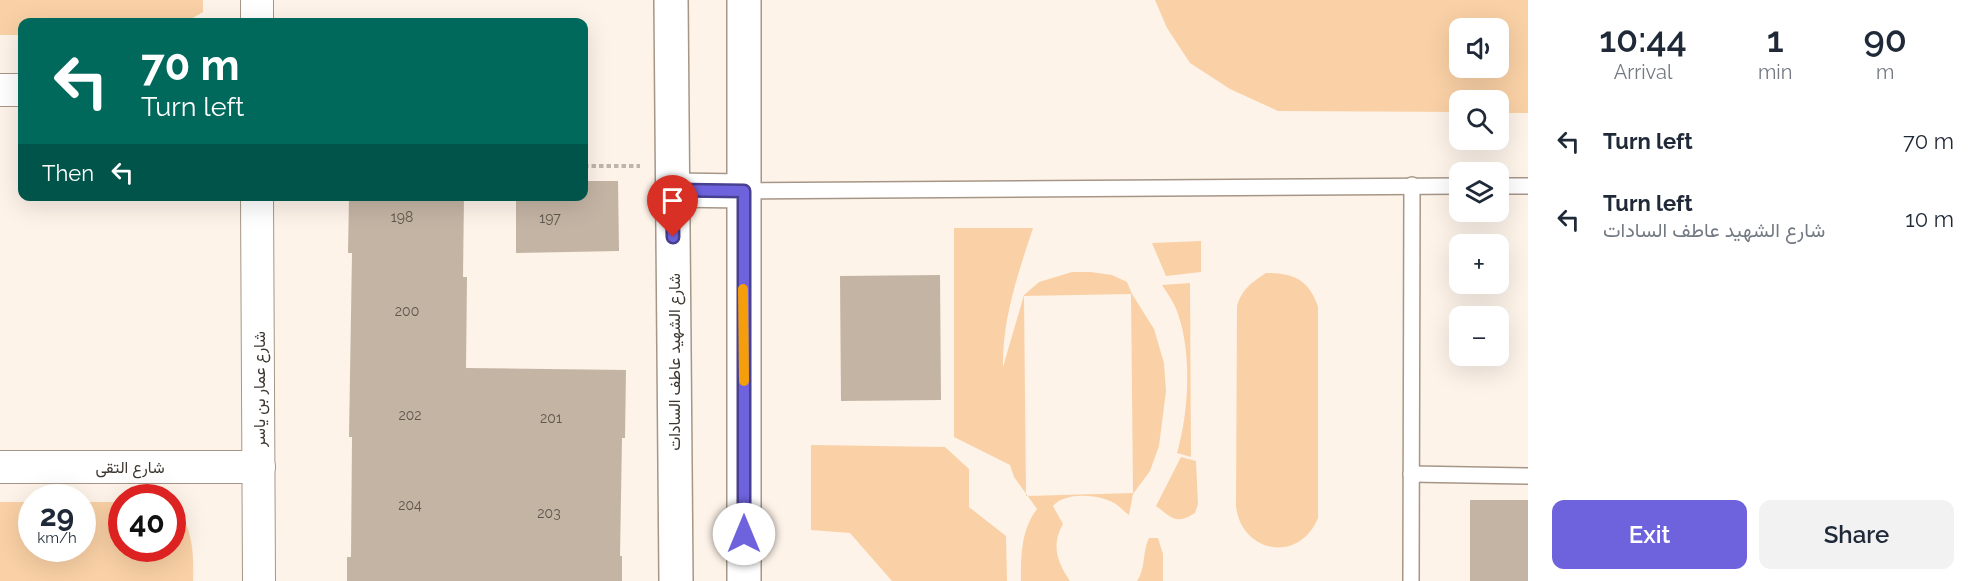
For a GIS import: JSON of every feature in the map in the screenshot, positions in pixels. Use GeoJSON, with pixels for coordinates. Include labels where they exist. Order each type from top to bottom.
{"type":"FeatureCollection","features":[{"type":"Feature","properties":{"kind":"street"},"geometry":{"type":"LineString","coordinates":[[257,0],[257,18]]}},
{"type":"Feature","properties":{"kind":"street","name":"شارع الشهيد عاطف السادات"},"geometry":{"type":"LineString","coordinates":[[671,0],[675,581]]}},
{"type":"Feature","properties":{"kind":"street"},"geometry":{"type":"LineString","coordinates":[[744,0],[744,581]]}},
{"type":"Feature","properties":{"kind":"street"},"geometry":{"type":"LineString","coordinates":[[0,90],[18,90]]}},
{"type":"Feature","properties":{"kind":"street"},"geometry":{"type":"LineString","coordinates":[[672,178],[744,191]]}},
{"type":"Feature","properties":{"kind":"street","name":"شارع عمار بن ياسر"},"geometry":{"type":"LineString","coordinates":[[257,201],[259,581]]}},
{"type":"Feature","properties":{"kind":"street","name":"شارع التقى"},"geometry":{"type":"LineString","coordinates":[[0,467],[259,467]]}},
{"type":"Feature","properties":{"kind":"lane"},"geometry":{"type":"LineString","coordinates":[[1411,581],[1412,185]]}},
{"type":"Feature","properties":{"kind":"lane"},"geometry":{"type":"LineString","coordinates":[[744,191],[1449,186]]}},
{"type":"Feature","properties":{"kind":"lane"},"geometry":{"type":"LineString","coordinates":[[1509,186],[1528,186]]}},
{"type":"Feature","properties":{"kind":"lane"},"geometry":{"type":"LineString","coordinates":[[1411,474],[1528,476]]}},
{"type":"Feature","properties":{"kind":"path"},"geometry":{"type":"LineString","coordinates":[[588,167],[672,178]]}},
{"type":"Feature","properties":{"kind":"shaded area"},"geometry":{"type":"Polygon","coordinates":[[[0,0],[203,0],[203,12],[193,18],[18,18],[18,35],[0,35],[0,0]]]}},
{"type":"Feature","properties":{"kind":"shaded area"},"geometry":{"type":"Polygon","coordinates":[[[1155,0],[1528,0],[1528,113],[1509,113],[1509,90],[1449,90],[1449,112],[1278,111],[1230,89],[1190,63],[1167,28],[1155,0]]]}},
{"type":"Feature","properties":{"kind":"shaded area"},"geometry":{"type":"Polygon","coordinates":[[[954,228],[1033,228],[1008,314],[1003,367],[1024,295],[1039,282],[1072,272],[1091,272],[1112,275],[1127,282],[1154,329],[1164,363],[1166,391],[1159,446],[1150,471],[1133,494],[1129,515],[1114,503],[1091,496],[1065,498],[1053,506],[1063,524],[1057,539],[1057,553],[1070,581],[1021,581],[1025,534],[1037,509],[1028,496],[1133,493],[1131,294],[1024,296],[1026,494],[1014,477],[1010,465],[954,437],[954,228]]]}},
{"type":"Feature","properties":{"kind":"shaded area"},"geometry":{"type":"Polygon","coordinates":[[[1201,241],[1201,272],[1166,276],[1152,243],[1201,241]]]}},
{"type":"Feature","properties":{"kind":"shaded area"},"geometry":{"type":"Polygon","coordinates":[[[1266,273],[1285,275],[1299,280],[1310,290],[1318,307],[1318,518],[1309,533],[1298,542],[1285,547],[1272,547],[1259,543],[1248,534],[1240,522],[1236,506],[1237,306],[1248,287],[1266,273]]]}},
{"type":"Feature","properties":{"kind":"shaded area"},"geometry":{"type":"Polygon","coordinates":[[[1190,283],[1191,457],[1177,453],[1184,420],[1187,365],[1177,310],[1162,285],[1190,283]]]}},
{"type":"Feature","properties":{"kind":"shaded area"},"geometry":{"type":"Polygon","coordinates":[[[811,445],[945,447],[969,469],[969,507],[1006,536],[1007,581],[892,581],[850,533],[811,530],[811,445]]]}},
{"type":"Feature","properties":{"kind":"shaded area"},"geometry":{"type":"Polygon","coordinates":[[[1181,457],[1196,461],[1198,504],[1195,513],[1179,519],[1170,517],[1156,506],[1181,457]]]}},
{"type":"Feature","properties":{"kind":"shaded area"},"geometry":{"type":"Polygon","coordinates":[[[0,502],[18,502],[18,562],[96,562],[96,502],[108,502],[108,562],[186,562],[186,524],[192,544],[193,581],[0,581],[0,502]]]}},
{"type":"Feature","properties":{"kind":"shaded area"},"geometry":{"type":"Polygon","coordinates":[[[1149,538],[1158,538],[1163,554],[1163,581],[1137,581],[1142,571],[1149,538]]]}},
{"type":"Feature","properties":{"kind":"building"},"geometry":{"type":"Polygon","coordinates":[[[588,181],[618,181],[619,251],[516,253],[516,201],[588,201],[588,181]]]}},
{"type":"Feature","properties":{"kind":"building"},"geometry":{"type":"Polygon","coordinates":[[[349,201],[464,201],[463,277],[467,277],[466,368],[626,370],[625,438],[622,438],[620,556],[622,556],[622,581],[347,581],[347,557],[351,557],[352,437],[349,437],[352,253],[348,253],[349,201]]]}},
{"type":"Feature","properties":{"kind":"building"},"geometry":{"type":"Polygon","coordinates":[[[940,275],[941,400],[841,401],[840,276],[940,275]]]}},
{"type":"Feature","properties":{"kind":"building"},"geometry":{"type":"Polygon","coordinates":[[[1470,500],[1528,500],[1528,581],[1470,581],[1470,500]]]}},
{"type":"Feature","properties":{"kind":"slow traffic"},"geometry":{"type":"LineString","coordinates":[[743,289],[744,381]]}},
{"type":"Feature","properties":{"kind":"route"},"geometry":{"type":"LineString","coordinates":[[673,237],[672,190],[744,191],[744,534]]}}]}
